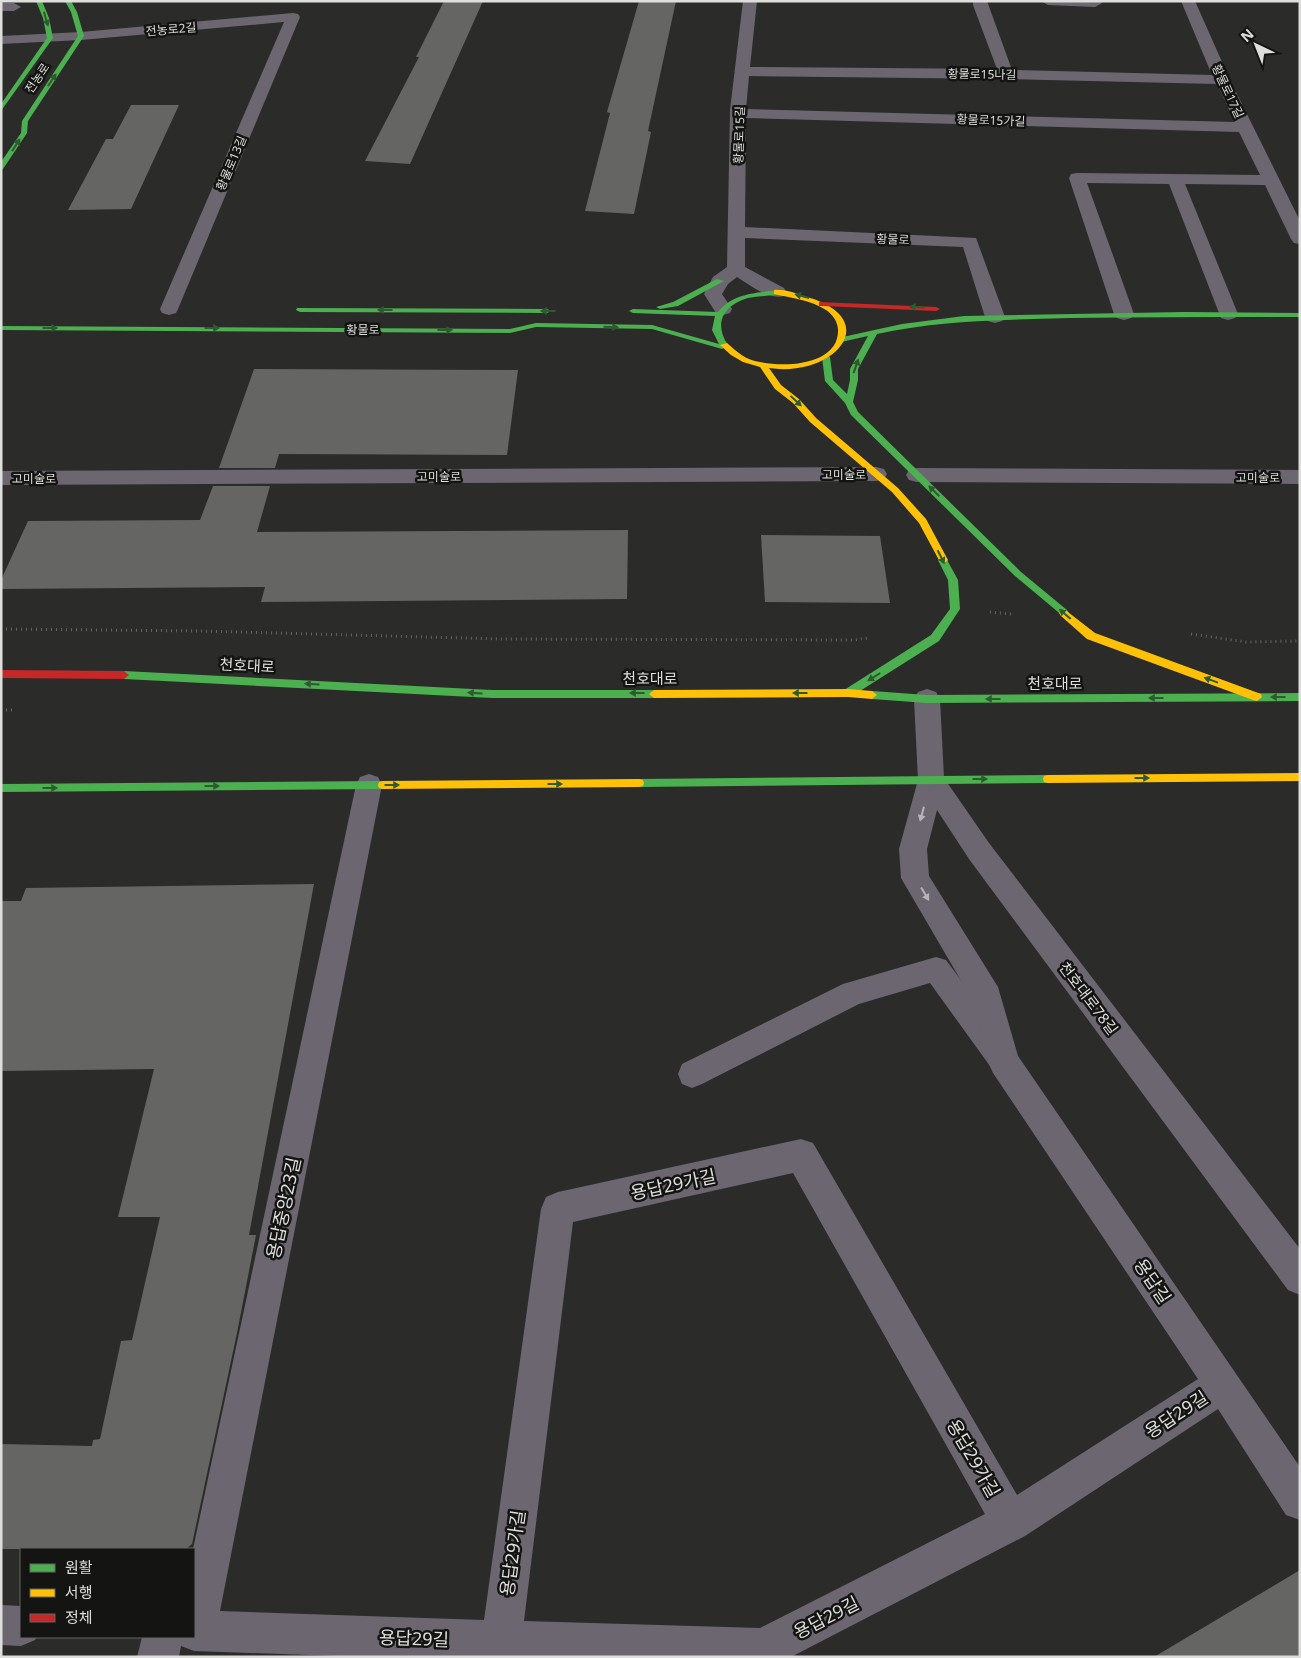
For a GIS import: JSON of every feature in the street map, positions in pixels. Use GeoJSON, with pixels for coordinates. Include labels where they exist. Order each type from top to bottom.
{"type":"FeatureCollection","features":[{"type":"Feature","properties":{"kind":"street"},"geometry":{"type":"LineString","coordinates":[[39,1],[46,18],[50,38]]}},
{"type":"Feature","properties":{"kind":"street"},"geometry":{"type":"LineString","coordinates":[[68,1],[74,12],[81,36]]}},
{"type":"Feature","properties":{"kind":"street","name":"황물로15길"},"geometry":{"type":"LineString","coordinates":[[736,269],[738,113],[750,1]]}},
{"type":"Feature","properties":{"kind":"street"},"geometry":{"type":"LineString","coordinates":[[980,1],[1006,74]]}},
{"type":"Feature","properties":{"kind":"street"},"geometry":{"type":"LineString","coordinates":[[1048,1],[1095,3]]}},
{"type":"Feature","properties":{"kind":"street","name":"황물로17길"},"geometry":{"type":"LineString","coordinates":[[1188,1],[1244,127],[1300,239]]}},
{"type":"Feature","properties":{"kind":"street","name":"전농로2길"},"geometry":{"type":"LineString","coordinates":[[1,40],[81,36],[288,9]]}},
{"type":"Feature","properties":{"kind":"street","name":"황물로13길"},"geometry":{"type":"LineString","coordinates":[[169,309],[288,9]]}},
{"type":"Feature","properties":{"kind":"street","name":"전농로"},"geometry":{"type":"LineString","coordinates":[[1,168],[24,133],[25,121],[81,36]]}},
{"type":"Feature","properties":{"kind":"street","name":"전농로"},"geometry":{"type":"LineString","coordinates":[[1,109],[50,38]]}},
{"type":"Feature","properties":{"kind":"street","name":"황물로15나길"},"geometry":{"type":"LineString","coordinates":[[743,71],[1006,74],[1222,80]]}},
{"type":"Feature","properties":{"kind":"street","name":"황물로15가길"},"geometry":{"type":"LineString","coordinates":[[738,113],[1244,127]]}},
{"type":"Feature","properties":{"kind":"street"},"geometry":{"type":"LineString","coordinates":[[1124,314],[1077,178],[1270,180]]}},
{"type":"Feature","properties":{"kind":"street"},"geometry":{"type":"LineString","coordinates":[[1175,179],[1228,314]]}},
{"type":"Feature","properties":{"kind":"street","name":"황물로"},"geometry":{"type":"LineString","coordinates":[[737,232],[970,242],[995,317]]}},
{"type":"Feature","properties":{"kind":"street"},"geometry":{"type":"LineString","coordinates":[[641,311],[675,304],[720,281],[736,269],[777,292]]}},
{"type":"Feature","properties":{"kind":"street"},"geometry":{"type":"LineString","coordinates":[[621,311],[721,312],[746,296],[777,292],[808,298],[822,304],[840,321],[843,330],[841,340],[836,349],[826,357],[797,367],[763,366],[733,355],[722,347],[716,338],[714,328],[721,312],[713,294],[720,281]]}},
{"type":"Feature","properties":{"kind":"street"},"geometry":{"type":"LineString","coordinates":[[822,304],[932,308],[964,318]]}},
{"type":"Feature","properties":{"kind":"street","name":"황물로"},"geometry":{"type":"LineString","coordinates":[[287,310],[562,311]]}},
{"type":"Feature","properties":{"kind":"street"},"geometry":{"type":"LineString","coordinates":[[841,340],[902,326],[964,318],[1124,314],[1300,315]]}},
{"type":"Feature","properties":{"kind":"street","name":"황물로"},"geometry":{"type":"LineString","coordinates":[[1,328],[510,331],[536,325],[652,327],[722,347]]}},
{"type":"Feature","properties":{"kind":"street"},"geometry":{"type":"LineString","coordinates":[[849,402],[854,380],[854,370],[873,334]]}},
{"type":"Feature","properties":{"kind":"street"},"geometry":{"type":"LineString","coordinates":[[826,357],[829,381],[849,402],[854,413],[1018,574],[1091,636],[1257,697]]}},
{"type":"Feature","properties":{"kind":"street"},"geometry":{"type":"LineString","coordinates":[[763,366],[778,387],[796,401],[813,420],[931,518],[953,580],[955,609],[935,638],[848,693]]}},
{"type":"Feature","properties":{"kind":"street","name":"고미술로"},"geometry":{"type":"LineString","coordinates":[[1,478],[876,474]]}},
{"type":"Feature","properties":{"kind":"street","name":"고미술로"},"geometry":{"type":"LineString","coordinates":[[917,475],[1300,477]]}},
{"type":"Feature","properties":{"kind":"street"},"geometry":{"type":"LineString","coordinates":[[931,518],[954,510]]}},
{"type":"Feature","properties":{"kind":"street","name":"천호대로"},"geometry":{"type":"LineString","coordinates":[[1,674],[167,676],[492,694],[848,693],[927,699],[1300,697]]}},
{"type":"Feature","properties":{"kind":"street"},"geometry":{"type":"LineString","coordinates":[[927,699],[931,780]]}},
{"type":"Feature","properties":{"kind":"street"},"geometry":{"type":"LineString","coordinates":[[1,788],[1300,777]]}},
{"type":"Feature","properties":{"kind":"street","name":"용답길"},"geometry":{"type":"LineString","coordinates":[[931,780],[913,849],[914,878],[987,997],[1004,1062],[1223,1384],[1300,1501]]}},
{"type":"Feature","properties":{"kind":"street","name":"천호대로78길"},"geometry":{"type":"LineString","coordinates":[[931,780],[979,851],[1300,1278]]}},
{"type":"Feature","properties":{"kind":"street","name":"용답중앙23길"},"geometry":{"type":"LineString","coordinates":[[195,1583],[369,785]]}},
{"type":"Feature","properties":{"kind":"street","name":"용답29가길"},"geometry":{"type":"LineString","coordinates":[[501,1641],[558,1209],[801,1155],[1011,1522]]}},
{"type":"Feature","properties":{"kind":"street","name":"용답29길"},"geometry":{"type":"LineString","coordinates":[[195,1634],[428,1648],[501,1641],[764,1653],[1011,1522],[1223,1384]]}},
{"type":"Feature","properties":{"kind":"street"},"geometry":{"type":"LineString","coordinates":[[1,1625],[20,1626]]}},
{"type":"Feature","properties":{"kind":"street","name":"용답중앙23길"},"geometry":{"type":"LineString","coordinates":[[158,1657],[179,1638]]}},
{"type":"Feature","properties":{"kind":"lane"},"geometry":{"type":"LineString","coordinates":[[692,1074],[853,993],[936,969],[1004,1062]]}},
{"type":"Feature","properties":{"kind":"path"},"geometry":{"type":"LineString","coordinates":[[986,612],[1015,614]]}},
{"type":"Feature","properties":{"kind":"path"},"geometry":{"type":"LineString","coordinates":[[1,629],[200,631],[501,639],[854,640],[871,637]]}},
{"type":"Feature","properties":{"kind":"path"},"geometry":{"type":"LineString","coordinates":[[1182,632],[1201,637],[1246,642],[1300,641]]}},
{"type":"Feature","properties":{"kind":"building"},"geometry":{"type":"Polygon","coordinates":[[[444,1],[483,1],[410,164],[365,161],[419,57],[416,57],[444,1]]]}},
{"type":"Feature","properties":{"kind":"building"},"geometry":{"type":"Polygon","coordinates":[[[639,1],[676,1],[648,131],[651,132],[634,214],[585,211],[610,113],[607,112],[639,1]]]}},
{"type":"Feature","properties":{"kind":"building"},"geometry":{"type":"Polygon","coordinates":[[[131,105],[179,105],[131,209],[68,210],[106,139],[113,139],[131,105]]]}},
{"type":"Feature","properties":{"kind":"building"},"geometry":{"type":"Polygon","coordinates":[[[254,369],[518,370],[507,455],[279,454],[275,468],[219,468],[254,369]]]}},
{"type":"Feature","properties":{"kind":"building"},"geometry":{"type":"Polygon","coordinates":[[[213,486],[270,486],[257,532],[628,530],[627,599],[261,602],[265,587],[1,589],[1,580],[28,521],[200,520],[213,486]]]}},
{"type":"Feature","properties":{"kind":"building"},"geometry":{"type":"Polygon","coordinates":[[[761,535],[880,536],[890,603],[765,602],[761,535]]]}},
{"type":"Feature","properties":{"kind":"building"},"geometry":{"type":"Polygon","coordinates":[[[314,884],[249,1235],[256,1235],[192,1544],[187,1548],[1,1549],[1,1444],[92,1446],[93,1440],[100,1439],[121,1341],[132,1340],[160,1217],[118,1217],[154,1069],[1,1071],[1,901],[21,901],[26,888],[314,884]]]}},
{"type":"Feature","properties":{"kind":"building"},"geometry":{"type":"Polygon","coordinates":[[[1300,1570],[1300,1657],[1154,1657],[1300,1570]]]}},
{"type":"Feature","properties":{"kind":"traffic: fast"},"geometry":{"type":"LineString","coordinates":[[1,109],[50,38],[46,18],[39,1]]}},
{"type":"Feature","properties":{"kind":"traffic: fast"},"geometry":{"type":"LineString","coordinates":[[1,168],[24,133],[25,121],[81,36],[74,12],[68,1]]}},
{"type":"Feature","properties":{"kind":"traffic: fast"},"geometry":{"type":"LineString","coordinates":[[660,307],[675,304],[720,281]]}},
{"type":"Feature","properties":{"kind":"traffic: fast"},"geometry":{"type":"LineString","coordinates":[[724,345],[716,330],[716,323],[722,311],[734,301],[742,298],[777,292]]}},
{"type":"Feature","properties":{"kind":"traffic: fast"},"geometry":{"type":"LineString","coordinates":[[300,310],[547,311]]}},
{"type":"Feature","properties":{"kind":"traffic: fast"},"geometry":{"type":"LineString","coordinates":[[633,311],[719,314]]}},
{"type":"Feature","properties":{"kind":"traffic: fast"},"geometry":{"type":"LineString","coordinates":[[841,340],[902,326],[964,318],[1184,314],[1300,315]]}},
{"type":"Feature","properties":{"kind":"traffic: fast"},"geometry":{"type":"LineString","coordinates":[[1,328],[510,331],[536,325],[652,327],[722,347]]}},
{"type":"Feature","properties":{"kind":"traffic: fast"},"geometry":{"type":"LineString","coordinates":[[849,402],[854,380],[854,369],[873,334]]}},
{"type":"Feature","properties":{"kind":"traffic: fast"},"geometry":{"type":"LineString","coordinates":[[826,357],[829,381],[849,402],[854,413],[1018,574],[1064,613]]}},
{"type":"Feature","properties":{"kind":"traffic: fast"},"geometry":{"type":"LineString","coordinates":[[848,693],[935,638],[955,609],[953,580],[943,560]]}},
{"type":"Feature","properties":{"kind":"traffic: fast"},"geometry":{"type":"LineString","coordinates":[[124,675],[492,694],[654,694]]}},
{"type":"Feature","properties":{"kind":"traffic: fast"},"geometry":{"type":"LineString","coordinates":[[872,695],[927,699],[1300,697]]}},
{"type":"Feature","properties":{"kind":"traffic: fast"},"geometry":{"type":"LineString","coordinates":[[639,783],[1048,779]]}},
{"type":"Feature","properties":{"kind":"traffic: fast"},"geometry":{"type":"LineString","coordinates":[[1,788],[383,785]]}},
{"type":"Feature","properties":{"kind":"traffic: slow"},"geometry":{"type":"LineString","coordinates":[[724,345],[734,354],[746,360],[760,365],[776,367],[806,365],[820,360],[837,347],[842,334],[842,324],[837,316],[819,303],[777,292]]}},
{"type":"Feature","properties":{"kind":"traffic: slow"},"geometry":{"type":"LineString","coordinates":[[763,366],[778,387],[796,401],[813,420],[895,490],[923,521],[943,560]]}},
{"type":"Feature","properties":{"kind":"traffic: slow"},"geometry":{"type":"LineString","coordinates":[[1064,613],[1091,636],[1257,697]]}},
{"type":"Feature","properties":{"kind":"traffic: slow"},"geometry":{"type":"LineString","coordinates":[[654,694],[848,693],[872,695]]}},
{"type":"Feature","properties":{"kind":"traffic: slow"},"geometry":{"type":"LineString","coordinates":[[1048,779],[1300,777]]}},
{"type":"Feature","properties":{"kind":"traffic: slow"},"geometry":{"type":"LineString","coordinates":[[383,785],[639,783]]}},
{"type":"Feature","properties":{"kind":"traffic: jam"},"geometry":{"type":"LineString","coordinates":[[822,304],[936,309]]}},
{"type":"Feature","properties":{"kind":"traffic: jam"},"geometry":{"type":"LineString","coordinates":[[1,674],[124,675]]}}]}
